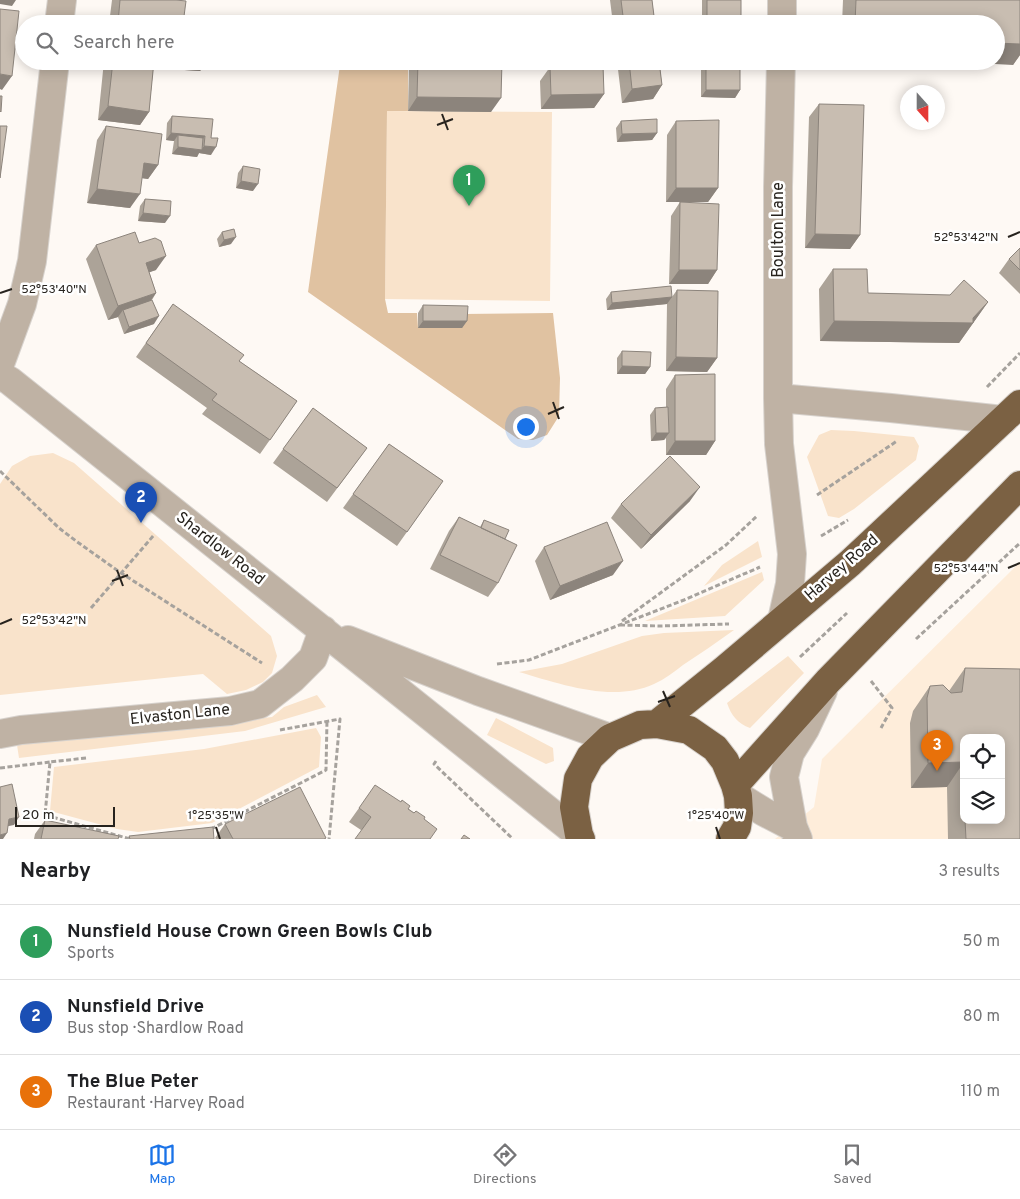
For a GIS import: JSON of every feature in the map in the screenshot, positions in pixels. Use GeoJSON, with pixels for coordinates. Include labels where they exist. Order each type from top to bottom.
{"type":"FeatureCollection","features":[{"type":"Feature","properties":{"kind":"highway","name":"Harvey Road"},"geometry":{"type":"LineString","coordinates":[[657,724],[724,670],[850,562],[1012,412]]}},
{"type":"Feature","properties":{"kind":"highway"},"geometry":{"type":"LineString","coordinates":[[737,791],[828,681],[1020,486]]}},
{"type":"Feature","properties":{"kind":"highway"},"geometry":{"type":"LineString","coordinates":[[580,837],[574,807],[578,779],[590,757],[610,738],[640,726],[657,724],[689,730],[715,748],[725,761],[737,791],[738,835]]}},
{"type":"Feature","properties":{"kind":"street"},"geometry":{"type":"LineString","coordinates":[[60,15],[62,0]]}},
{"type":"Feature","properties":{"kind":"street"},"geometry":{"type":"LineString","coordinates":[[782,0],[782,15]]}},
{"type":"Feature","properties":{"kind":"street"},"geometry":{"type":"LineString","coordinates":[[0,364],[22,304],[32,261],[54,70]]}},
{"type":"Feature","properties":{"kind":"street","name":"Boulton Lane"},"geometry":{"type":"LineString","coordinates":[[781,70],[778,187],[779,444],[792,554],[790,584],[782,620]]}},
{"type":"Feature","properties":{"kind":"street","name":"Shardlow Road"},"geometry":{"type":"LineString","coordinates":[[0,375],[323,630],[580,837]]}},
{"type":"Feature","properties":{"kind":"street"},"geometry":{"type":"LineString","coordinates":[[778,398],[891,408],[962,417],[1012,412]]}},
{"type":"Feature","properties":{"kind":"street","name":"Shardlow Road"},"geometry":{"type":"LineString","coordinates":[[323,630],[478,690],[610,738]]}},
{"type":"Feature","properties":{"kind":"street","name":"Elvaston Lane"},"geometry":{"type":"LineString","coordinates":[[0,734],[21,730],[230,711],[260,704],[292,679],[313,658],[323,630]]}},
{"type":"Feature","properties":{"kind":"street"},"geometry":{"type":"LineString","coordinates":[[796,833],[784,777],[790,753],[805,729],[828,681]]}},
{"type":"Feature","properties":{"kind":"street"},"geometry":{"type":"LineString","coordinates":[[737,791],[796,833]]}},
{"type":"Feature","properties":{"kind":"path"},"geometry":{"type":"LineString","coordinates":[[962,417],[979,395],[1020,353]]}},
{"type":"Feature","properties":{"kind":"path"},"geometry":{"type":"LineString","coordinates":[[787,514],[903,436],[925,412]]}},
{"type":"Feature","properties":{"kind":"path"},"geometry":{"type":"LineString","coordinates":[[0,470],[59,528],[121,573],[265,665]]}},
{"type":"Feature","properties":{"kind":"path"},"geometry":{"type":"LineString","coordinates":[[617,625],[726,545],[762,512],[784,485]]}},
{"type":"Feature","properties":{"kind":"path"},"geometry":{"type":"LineString","coordinates":[[91,608],[174,512]]}},
{"type":"Feature","properties":{"kind":"path"},"geometry":{"type":"LineString","coordinates":[[490,662],[497,664],[529,660],[684,600],[792,554],[850,518]]}},
{"type":"Feature","properties":{"kind":"path"},"geometry":{"type":"LineString","coordinates":[[910,645],[1020,543]]}},
{"type":"Feature","properties":{"kind":"path"},"geometry":{"type":"LineString","coordinates":[[800,657],[850,611]]}},
{"type":"Feature","properties":{"kind":"path"},"geometry":{"type":"LineString","coordinates":[[617,625],[729,624],[737,621]]}},
{"type":"Feature","properties":{"kind":"path"},"geometry":{"type":"LineString","coordinates":[[865,688],[877,676]]}},
{"type":"Feature","properties":{"kind":"path"},"geometry":{"type":"LineString","coordinates":[[871,681],[892,708],[881,728]]}},
{"type":"Feature","properties":{"kind":"path"},"geometry":{"type":"LineString","coordinates":[[278,730],[340,719],[329,839]]}},
{"type":"Feature","properties":{"kind":"path"},"geometry":{"type":"LineString","coordinates":[[204,830],[213,829],[326,770],[327,720]]}},
{"type":"Feature","properties":{"kind":"path"},"geometry":{"type":"LineString","coordinates":[[0,768],[88,758]]}},
{"type":"Feature","properties":{"kind":"path"},"geometry":{"type":"LineString","coordinates":[[50,762],[45,814],[130,839]]}},
{"type":"Feature","properties":{"kind":"path"},"geometry":{"type":"LineString","coordinates":[[434,764],[513,839]]}},
{"type":"Feature","properties":{"kind":"shaded area"},"geometry":{"type":"Polygon","coordinates":[[[339,70],[408,70],[408,111],[387,111],[385,299],[388,313],[417,313],[418,328],[462,328],[462,314],[553,313],[560,378],[559,416],[547,435],[533,440],[518,439],[308,292],[339,70]]]}},
{"type":"Feature","properties":{"kind":"shaded area"},"geometry":{"type":"Polygon","coordinates":[[[387,111],[552,112],[550,301],[385,299],[387,111]]]}},
{"type":"Feature","properties":{"kind":"shaded area"},"geometry":{"type":"Polygon","coordinates":[[[831,430],[914,437],[919,446],[916,460],[854,509],[839,518],[828,516],[807,457],[819,435],[831,430]]]}},
{"type":"Feature","properties":{"kind":"shaded area"},"geometry":{"type":"Polygon","coordinates":[[[53,453],[74,463],[271,636],[277,656],[272,673],[263,682],[246,690],[227,694],[203,674],[0,695],[0,484],[12,466],[30,456],[53,453]]]}},
{"type":"Feature","properties":{"kind":"shaded area"},"geometry":{"type":"Polygon","coordinates":[[[758,541],[762,557],[704,586],[722,565],[758,541]]]}},
{"type":"Feature","properties":{"kind":"shaded area"},"geometry":{"type":"Polygon","coordinates":[[[1020,562],[1020,839],[775,839],[814,807],[822,759],[1020,562]]]}},
{"type":"Feature","properties":{"kind":"shaded area"},"geometry":{"type":"Polygon","coordinates":[[[762,572],[764,580],[725,616],[645,621],[762,572]]]}},
{"type":"Feature","properties":{"kind":"shaded area"},"geometry":{"type":"Polygon","coordinates":[[[734,630],[666,678],[638,689],[621,692],[586,690],[519,672],[562,664],[642,636],[664,633],[734,630]]]}},
{"type":"Feature","properties":{"kind":"shaded area"},"geometry":{"type":"Polygon","coordinates":[[[788,656],[804,673],[750,728],[742,724],[733,715],[727,703],[788,656]]]}},
{"type":"Feature","properties":{"kind":"shaded area"},"geometry":{"type":"Polygon","coordinates":[[[317,695],[326,707],[245,731],[19,758],[17,745],[272,717],[284,707],[317,695]]]}},
{"type":"Feature","properties":{"kind":"shaded area"},"geometry":{"type":"Polygon","coordinates":[[[496,718],[553,748],[554,761],[546,764],[487,735],[496,718]]]}},
{"type":"Feature","properties":{"kind":"shaded area"},"geometry":{"type":"Polygon","coordinates":[[[316,728],[321,737],[319,767],[212,823],[138,832],[117,829],[50,811],[54,767],[204,749],[316,728]]]}},
{"type":"Feature","properties":{"kind":"building"},"geometry":{"type":"Polygon","coordinates":[[[120,0],[186,1],[184,15],[119,15],[120,0]]]}},
{"type":"Feature","properties":{"kind":"building"},"geometry":{"type":"Polygon","coordinates":[[[621,0],[652,0],[654,15],[623,15],[621,0]]]}},
{"type":"Feature","properties":{"kind":"building"},"geometry":{"type":"Polygon","coordinates":[[[707,0],[741,0],[741,15],[707,15],[707,0]]]}},
{"type":"Feature","properties":{"kind":"building"},"geometry":{"type":"Polygon","coordinates":[[[856,0],[1020,0],[1020,44],[1005,43],[1005,15],[855,15],[856,0]]]}},
{"type":"Feature","properties":{"kind":"building"},"geometry":{"type":"Polygon","coordinates":[[[0,9],[19,11],[19,15],[15,15],[15,48],[12,76],[0,74],[0,9]]]}},
{"type":"Feature","properties":{"kind":"building"},"geometry":{"type":"Polygon","coordinates":[[[112,70],[153,70],[149,112],[108,106],[112,70]]]}},
{"type":"Feature","properties":{"kind":"building"},"geometry":{"type":"Polygon","coordinates":[[[418,70],[502,70],[501,98],[417,97],[418,70]]]}},
{"type":"Feature","properties":{"kind":"building"},"geometry":{"type":"Polygon","coordinates":[[[550,70],[603,70],[604,94],[551,95],[550,70]]]}},
{"type":"Feature","properties":{"kind":"building"},"geometry":{"type":"Polygon","coordinates":[[[630,70],[660,70],[662,85],[632,89],[630,70]]]}},
{"type":"Feature","properties":{"kind":"building"},"geometry":{"type":"Polygon","coordinates":[[[706,70],[740,70],[740,90],[706,90],[706,70]]]}},
{"type":"Feature","properties":{"kind":"building"},"geometry":{"type":"Polygon","coordinates":[[[0,96],[2,96],[1,112],[0,111],[0,96]]]}},
{"type":"Feature","properties":{"kind":"building"},"geometry":{"type":"Polygon","coordinates":[[[819,104],[864,105],[860,235],[815,234],[819,104]]]}},
{"type":"Feature","properties":{"kind":"building"},"geometry":{"type":"Polygon","coordinates":[[[172,116],[213,119],[211,138],[218,138],[216,147],[204,146],[205,136],[171,133],[172,116]]]}},
{"type":"Feature","properties":{"kind":"building"},"geometry":{"type":"Polygon","coordinates":[[[657,119],[657,133],[622,134],[621,121],[657,119]]]}},
{"type":"Feature","properties":{"kind":"building"},"geometry":{"type":"Polygon","coordinates":[[[719,120],[718,188],[676,188],[676,121],[719,120]]]}},
{"type":"Feature","properties":{"kind":"building"},"geometry":{"type":"Polygon","coordinates":[[[0,126],[7,126],[0,178],[0,126]]]}},
{"type":"Feature","properties":{"kind":"building"},"geometry":{"type":"Polygon","coordinates":[[[106,126],[162,134],[158,165],[144,163],[140,194],[97,189],[106,126]]]}},
{"type":"Feature","properties":{"kind":"building"},"geometry":{"type":"Polygon","coordinates":[[[178,135],[203,138],[202,150],[178,147],[178,135]]]}},
{"type":"Feature","properties":{"kind":"building"},"geometry":{"type":"Polygon","coordinates":[[[243,166],[260,169],[258,184],[241,181],[243,166]]]}},
{"type":"Feature","properties":{"kind":"building"},"geometry":{"type":"Polygon","coordinates":[[[145,199],[171,201],[170,216],[143,213],[145,199]]]}},
{"type":"Feature","properties":{"kind":"building"},"geometry":{"type":"Polygon","coordinates":[[[680,202],[719,204],[717,270],[679,270],[680,202]]]}},
{"type":"Feature","properties":{"kind":"building"},"geometry":{"type":"Polygon","coordinates":[[[234,229],[236,237],[224,240],[222,232],[234,229]]]}},
{"type":"Feature","properties":{"kind":"building"},"geometry":{"type":"Polygon","coordinates":[[[135,232],[139,243],[155,238],[161,241],[166,256],[146,263],[156,293],[118,306],[96,245],[135,232]]]}},
{"type":"Feature","properties":{"kind":"building"},"geometry":{"type":"Polygon","coordinates":[[[1020,248],[1020,270],[1009,259],[1020,248]]]}},
{"type":"Feature","properties":{"kind":"building"},"geometry":{"type":"Polygon","coordinates":[[[833,269],[867,269],[868,293],[950,295],[964,280],[988,302],[973,318],[973,323],[834,321],[833,269]]]}},
{"type":"Feature","properties":{"kind":"building"},"geometry":{"type":"Polygon","coordinates":[[[671,286],[672,297],[612,303],[611,292],[671,286]]]}},
{"type":"Feature","properties":{"kind":"building"},"geometry":{"type":"Polygon","coordinates":[[[677,290],[718,291],[717,358],[676,357],[677,290]]]}},
{"type":"Feature","properties":{"kind":"building"},"geometry":{"type":"Polygon","coordinates":[[[152,300],[159,316],[129,327],[123,310],[152,300]]]}},
{"type":"Feature","properties":{"kind":"building"},"geometry":{"type":"Polygon","coordinates":[[[173,304],[244,355],[239,361],[297,401],[270,440],[212,400],[217,394],[146,343],[173,304]]]}},
{"type":"Feature","properties":{"kind":"building"},"geometry":{"type":"Polygon","coordinates":[[[423,305],[468,306],[467,321],[423,321],[423,305]]]}},
{"type":"Feature","properties":{"kind":"building"},"geometry":{"type":"Polygon","coordinates":[[[622,351],[651,352],[650,367],[622,366],[622,351]]]}},
{"type":"Feature","properties":{"kind":"building"},"geometry":{"type":"Polygon","coordinates":[[[715,374],[715,441],[675,441],[675,375],[715,374]]]}},
{"type":"Feature","properties":{"kind":"building"},"geometry":{"type":"Polygon","coordinates":[[[668,407],[669,433],[656,433],[655,408],[668,407]]]}},
{"type":"Feature","properties":{"kind":"building"},"geometry":{"type":"Polygon","coordinates":[[[313,408],[367,448],[337,488],[283,449],[313,408]]]}},
{"type":"Feature","properties":{"kind":"building"},"geometry":{"type":"Polygon","coordinates":[[[389,444],[443,481],[407,532],[353,494],[389,444]]]}},
{"type":"Feature","properties":{"kind":"building"},"geometry":{"type":"Polygon","coordinates":[[[670,456],[700,487],[651,535],[621,504],[670,456]]]}},
{"type":"Feature","properties":{"kind":"building"},"geometry":{"type":"Polygon","coordinates":[[[459,517],[517,545],[498,583],[440,555],[459,517]]]}},
{"type":"Feature","properties":{"kind":"building"},"geometry":{"type":"Polygon","coordinates":[[[484,520],[509,530],[505,539],[481,528],[484,520]]]}},
{"type":"Feature","properties":{"kind":"building"},"geometry":{"type":"Polygon","coordinates":[[[607,522],[623,561],[560,586],[544,547],[607,522]]]}},
{"type":"Feature","properties":{"kind":"building"},"geometry":{"type":"Polygon","coordinates":[[[965,668],[1020,669],[1020,839],[966,839],[965,824],[1005,824],[1005,734],[960,734],[960,762],[928,763],[927,698],[930,686],[943,685],[951,693],[962,692],[965,668]]]}},
{"type":"Feature","properties":{"kind":"building"},"geometry":{"type":"Polygon","coordinates":[[[12,784],[19,817],[9,819],[7,833],[0,835],[0,787],[12,784]]]}},
{"type":"Feature","properties":{"kind":"building"},"geometry":{"type":"Polygon","coordinates":[[[375,785],[401,802],[402,800],[410,806],[408,809],[414,813],[416,811],[425,817],[424,819],[437,829],[430,839],[355,839],[371,817],[359,808],[375,785]]]}},
{"type":"Feature","properties":{"kind":"building"},"geometry":{"type":"Polygon","coordinates":[[[300,787],[326,838],[233,839],[225,824],[300,787]]]}},
{"type":"Feature","properties":{"kind":"building"},"geometry":{"type":"Polygon","coordinates":[[[45,820],[119,836],[118,839],[41,839],[45,820]]]}},
{"type":"Feature","properties":{"kind":"building"},"geometry":{"type":"Polygon","coordinates":[[[213,827],[214,839],[130,839],[129,836],[213,827]]]}},
{"type":"Feature","properties":{"kind":"building"},"geometry":{"type":"Polygon","coordinates":[[[464,835],[470,839],[461,839],[464,835]]]}},
{"type":"Feature","properties":{"kind":"place","name":"Nunsfield House Crown Green Bowls Club"},"geometry":{"type":"Point","coordinates":[469,206]}},
{"type":"Feature","properties":{"kind":"place","name":"Nunsfield Drive"},"geometry":{"type":"Point","coordinates":[141,523]}},
{"type":"Feature","properties":{"kind":"place","name":"The Blue Peter"},"geometry":{"type":"Point","coordinates":[937,771]}}]}
